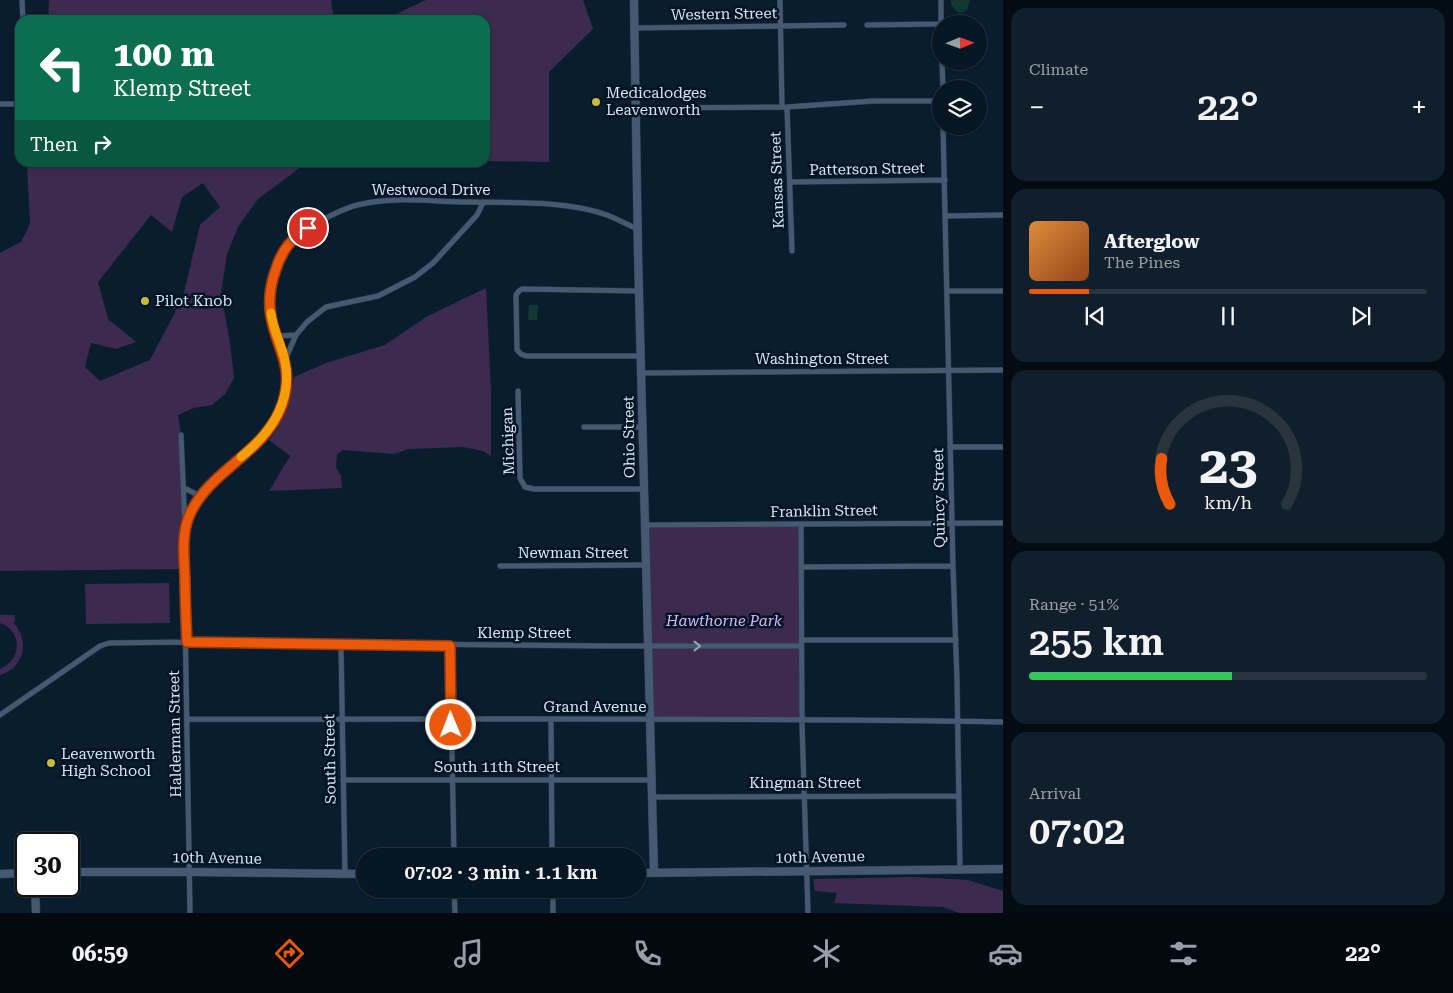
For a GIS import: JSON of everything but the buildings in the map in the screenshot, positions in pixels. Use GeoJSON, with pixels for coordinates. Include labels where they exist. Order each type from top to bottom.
{"type":"FeatureCollection","features":[{"type":"Feature","properties":{"kind":"street"},"geometry":{"type":"LineString","coordinates":[[22,0],[22,15]]}},
{"type":"Feature","properties":{"kind":"street","name":"Ohio Street"},"geometry":{"type":"LineString","coordinates":[[634,0],[639,291],[654,873]]}},
{"type":"Feature","properties":{"kind":"street","name":"Kansas Street"},"geometry":{"type":"LineString","coordinates":[[780,0],[792,251]]}},
{"type":"Feature","properties":{"kind":"street"},"geometry":{"type":"LineString","coordinates":[[941,0],[941,15]]}},
{"type":"Feature","properties":{"kind":"street"},"geometry":{"type":"LineString","coordinates":[[867,25],[932,24]]}},
{"type":"Feature","properties":{"kind":"street","name":"Western Street"},"geometry":{"type":"LineString","coordinates":[[634,28],[844,25]]}},
{"type":"Feature","properties":{"kind":"street"},"geometry":{"type":"LineString","coordinates":[[635,108],[784,107],[873,101],[932,102]]}},
{"type":"Feature","properties":{"kind":"street"},"geometry":{"type":"LineString","coordinates":[[0,104],[15,104]]}},
{"type":"Feature","properties":{"kind":"street","name":"Quincy Street"},"geometry":{"type":"LineString","coordinates":[[943,135],[960,870]]}},
{"type":"Feature","properties":{"kind":"street","name":"Patterson Street"},"geometry":{"type":"LineString","coordinates":[[790,182],[944,180]]}},
{"type":"Feature","properties":{"kind":"street","name":"Westwood Drive"},"geometry":{"type":"LineString","coordinates":[[185,528],[200,496],[214,479],[264,436],[276,420],[283,402],[287,380],[285,360],[272,320],[270,289],[284,248],[299,234],[334,214],[362,204],[391,200],[507,202],[558,206],[606,215],[638,229]]}},
{"type":"Feature","properties":{"kind":"street"},"geometry":{"type":"LineString","coordinates":[[285,360],[296,335],[308,322],[326,308],[378,296],[415,277],[433,263],[477,215],[483,203]]}},
{"type":"Feature","properties":{"kind":"street"},"geometry":{"type":"LineString","coordinates":[[945,216],[1003,215]]}},
{"type":"Feature","properties":{"kind":"street"},"geometry":{"type":"LineString","coordinates":[[639,291],[522,289],[516,295],[518,350],[520,354],[526,356],[642,356]]}},
{"type":"Feature","properties":{"kind":"street"},"geometry":{"type":"LineString","coordinates":[[947,291],[1003,291]]}},
{"type":"Feature","properties":{"kind":"street"},"geometry":{"type":"LineString","coordinates":[[277,336],[296,335]]}},
{"type":"Feature","properties":{"kind":"street","name":"Washington Street"},"geometry":{"type":"LineString","coordinates":[[642,373],[1003,370]]}},
{"type":"Feature","properties":{"kind":"street","name":"Michigan"},"geometry":{"type":"LineString","coordinates":[[518,390],[520,478],[527,488],[644,488]]}},
{"type":"Feature","properties":{"kind":"street"},"geometry":{"type":"LineString","coordinates":[[584,427],[643,427]]}},
{"type":"Feature","properties":{"kind":"street","name":"Halderman Street"},"geometry":{"type":"LineString","coordinates":[[181,435],[185,528],[190,913]]}},
{"type":"Feature","properties":{"kind":"street"},"geometry":{"type":"LineString","coordinates":[[950,447],[1003,447]]}},
{"type":"Feature","properties":{"kind":"street"},"geometry":{"type":"LineString","coordinates":[[184,488],[200,496]]}},
{"type":"Feature","properties":{"kind":"street","name":"Franklin Street"},"geometry":{"type":"LineString","coordinates":[[645,525],[1003,522]]}},
{"type":"Feature","properties":{"kind":"street"},"geometry":{"type":"LineString","coordinates":[[801,524],[802,720],[808,913]]}},
{"type":"Feature","properties":{"kind":"street","name":"Newman Street"},"geometry":{"type":"LineString","coordinates":[[500,566],[646,565]]}},
{"type":"Feature","properties":{"kind":"street"},"geometry":{"type":"LineString","coordinates":[[801,566],[953,566]]}},
{"type":"Feature","properties":{"kind":"street"},"geometry":{"type":"LineString","coordinates":[[801,640],[956,640]]}},
{"type":"Feature","properties":{"kind":"street"},"geometry":{"type":"LineString","coordinates":[[0,715],[100,646],[110,643],[187,642]]}},
{"type":"Feature","properties":{"kind":"street","name":"Klemp Street"},"geometry":{"type":"LineString","coordinates":[[187,642],[450,646],[801,646]]}},
{"type":"Feature","properties":{"kind":"street","name":"South Street"},"geometry":{"type":"LineString","coordinates":[[341,644],[344,874]]}},
{"type":"Feature","properties":{"kind":"street"},"geometry":{"type":"LineString","coordinates":[[450,646],[454,848]]}},
{"type":"Feature","properties":{"kind":"street","name":"Grand Avenue"},"geometry":{"type":"LineString","coordinates":[[187,719],[649,719],[1003,722]]}},
{"type":"Feature","properties":{"kind":"street"},"geometry":{"type":"LineString","coordinates":[[551,719],[552,848]]}},
{"type":"Feature","properties":{"kind":"street","name":"South 11th Street"},"geometry":{"type":"LineString","coordinates":[[343,780],[651,780]]}},
{"type":"Feature","properties":{"kind":"street","name":"Kingman Street"},"geometry":{"type":"LineString","coordinates":[[652,797],[958,796]]}},
{"type":"Feature","properties":{"kind":"street","name":"10th Avenue"},"geometry":{"type":"LineString","coordinates":[[646,873],[1003,869]]}},
{"type":"Feature","properties":{"kind":"street","name":"10th Avenue"},"geometry":{"type":"LineString","coordinates":[[80,872],[356,874]]}},
{"type":"Feature","properties":{"kind":"street"},"geometry":{"type":"LineString","coordinates":[[0,874],[15,873]]}},
{"type":"Feature","properties":{"kind":"street"},"geometry":{"type":"LineString","coordinates":[[35,897],[36,913]]}},
{"type":"Feature","properties":{"kind":"street"},"geometry":{"type":"LineString","coordinates":[[454,898],[455,913]]}},
{"type":"Feature","properties":{"kind":"street"},"geometry":{"type":"LineString","coordinates":[[553,898],[554,913]]}},
{"type":"Feature","properties":{"kind":"green space"},"geometry":{"type":"Polygon","coordinates":[[[49,0],[331,0],[333,15],[48,15],[49,0]]]}},
{"type":"Feature","properties":{"kind":"green space"},"geometry":{"type":"Polygon","coordinates":[[[426,0],[583,0],[593,29],[549,72],[549,162],[490,161],[490,15],[394,15],[426,0]]]}},
{"type":"Feature","properties":{"kind":"green space"},"geometry":{"type":"Polygon","coordinates":[[[27,167],[301,167],[258,199],[238,227],[227,254],[221,293],[234,378],[225,394],[212,405],[194,408],[178,415],[181,435],[185,569],[0,571],[0,253],[21,242],[30,224],[27,167]],[[203,183],[182,197],[172,232],[151,215],[98,282],[108,319],[136,342],[116,349],[91,343],[85,367],[100,381],[150,360],[183,297],[200,225],[220,207],[203,183]]]}},
{"type":"Feature","properties":{"kind":"green space"},"geometry":{"type":"Polygon","coordinates":[[[486,288],[491,391],[491,456],[483,451],[463,447],[409,449],[394,454],[343,450],[337,454],[336,467],[341,476],[342,488],[269,491],[290,456],[269,440],[283,418],[294,377],[326,363],[385,345],[426,317],[486,288]]]}},
{"type":"Feature","properties":{"kind":"green space","name":"Hawthorne Park"},"geometry":{"type":"Polygon","coordinates":[[[801,524],[802,720],[649,719],[645,525],[801,524]]]}},
{"type":"Feature","properties":{"kind":"green space"},"geometry":{"type":"Polygon","coordinates":[[[169,583],[170,623],[86,624],[85,584],[169,583]]]}},
{"type":"Feature","properties":{"kind":"green space"},"geometry":{"type":"Polygon","coordinates":[[[0,615],[15,615],[15,622],[13,622],[22,637],[23,645],[20,660],[15,666],[0,675],[0,669],[13,659],[17,646],[13,632],[0,623],[0,615]]]}},
{"type":"Feature","properties":{"kind":"green space"},"geometry":{"type":"Polygon","coordinates":[[[915,877],[968,880],[1003,891],[1003,913],[959,913],[943,907],[834,903],[837,893],[815,891],[813,879],[915,877]]]}},
{"type":"Feature","properties":{"kind":"shaded area"},"geometry":{"type":"Polygon","coordinates":[[[951,0],[970,0],[967,10],[962,13],[957,12],[951,4],[951,0]]]}},
{"type":"Feature","properties":{"kind":"shaded area"},"geometry":{"type":"Polygon","coordinates":[[[529,305],[538,305],[537,320],[528,320],[529,305]]]}},
{"type":"Feature","properties":{"kind":"slow traffic"},"geometry":{"type":"LineString","coordinates":[[241,457],[264,436],[276,420],[283,402],[287,380],[285,360],[271,313]]}},
{"type":"Feature","properties":{"kind":"place","name":"Medicalodges Leavenworth"},"geometry":{"type":"Point","coordinates":[596,102]}},
{"type":"Feature","properties":{"kind":"place","name":"Pilot Knob"},"geometry":{"type":"Point","coordinates":[145,301]}},
{"type":"Feature","properties":{"kind":"place","name":"Leavenworth High School"},"geometry":{"type":"Point","coordinates":[51,763]}},
{"type":"Feature","properties":{"kind":"route"},"geometry":{"type":"LineString","coordinates":[[308,228],[284,248],[270,289],[272,320],[285,360],[287,380],[283,402],[276,420],[250,450],[214,479],[200,496],[185,528],[187,642],[450,646],[451,725]]}}]}
